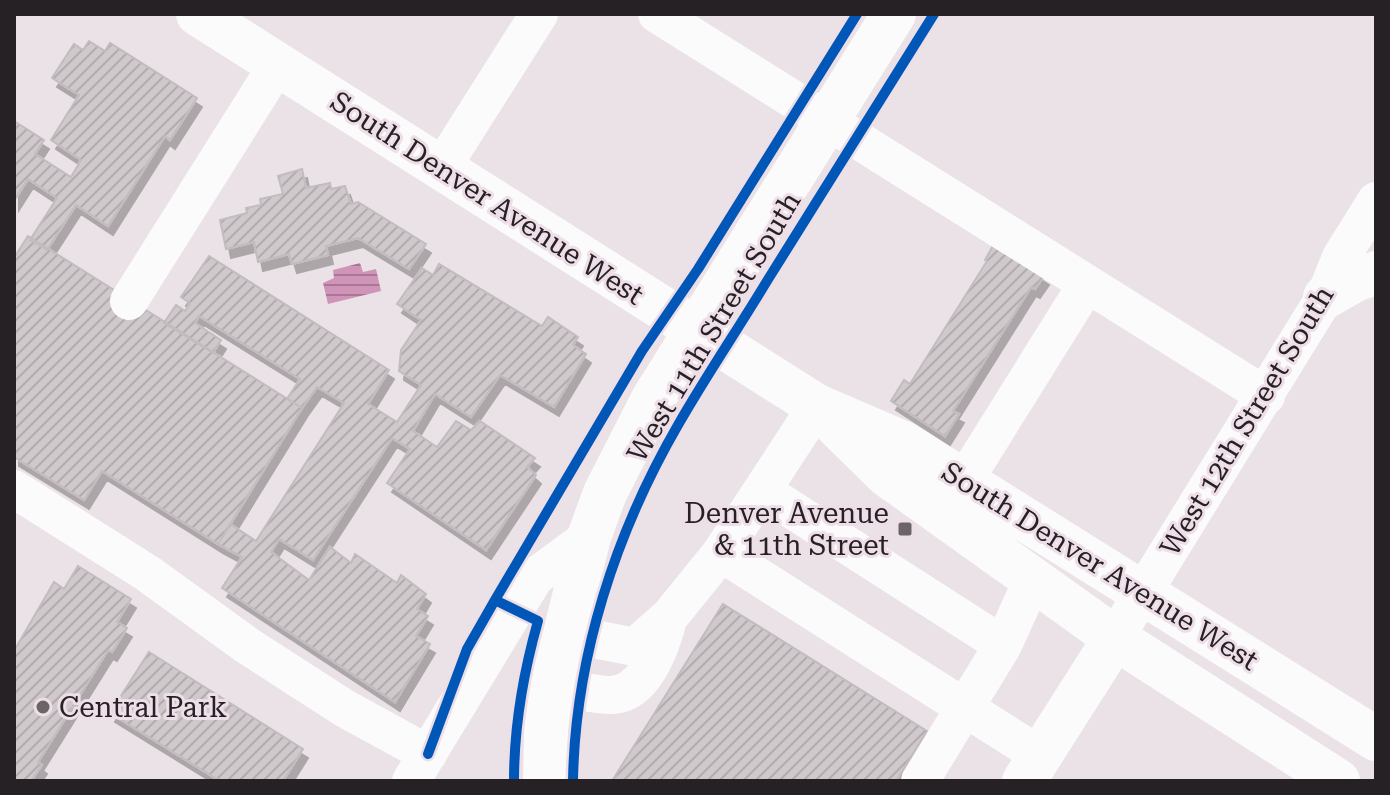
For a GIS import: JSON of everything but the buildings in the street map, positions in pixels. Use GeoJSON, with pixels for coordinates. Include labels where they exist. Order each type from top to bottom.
{"type":"FeatureCollection","features":[{"type":"Feature","properties":{"kind":"main road","name":"South Denver Avenue West"},"geometry":{"type":"LineString","coordinates":[[198,14],[817,406],[903,443],[1376,739]]}},
{"type":"Feature","properties":{"kind":"main road","name":"West 11th Street South"},"geometry":{"type":"LineString","coordinates":[[545,781],[546,730],[563,633],[589,537],[623,456],[653,399],[894,14]]}},
{"type":"Feature","properties":{"kind":"main road"},"geometry":{"type":"LineString","coordinates":[[1325,297],[1355,280],[1376,273]]}},
{"type":"Feature","properties":{"kind":"main road","name":"South Denver Avenue West"},"geometry":{"type":"LineString","coordinates":[[817,406],[887,475],[1115,638],[1338,781]]}},
{"type":"Feature","properties":{"kind":"main road"},"geometry":{"type":"LineString","coordinates":[[1032,769],[1115,638]]}},
{"type":"Feature","properties":{"kind":"street"},"geometry":{"type":"LineString","coordinates":[[442,167],[539,14]]}},
{"type":"Feature","properties":{"kind":"street"},"geometry":{"type":"LineString","coordinates":[[657,14],[1266,396]]}},
{"type":"Feature","properties":{"kind":"street"},"geometry":{"type":"LineString","coordinates":[[129,301],[278,64]]}},
{"type":"Feature","properties":{"kind":"street","name":"West 12th Street South"},"geometry":{"type":"LineString","coordinates":[[1115,638],[1266,396],[1325,297],[1341,257],[1376,201]]}},
{"type":"Feature","properties":{"kind":"street"},"geometry":{"type":"LineString","coordinates":[[964,481],[1087,284]]}},
{"type":"Feature","properties":{"kind":"street"},"geometry":{"type":"LineString","coordinates":[[563,633],[635,647],[670,616],[721,553],[817,406]]}},
{"type":"Feature","properties":{"kind":"street"},"geometry":{"type":"LineString","coordinates":[[14,489],[147,573],[248,646],[344,708],[419,768],[535,577],[589,537]]}},
{"type":"Feature","properties":{"kind":"street"},"geometry":{"type":"LineString","coordinates":[[763,491],[1003,645]]}},
{"type":"Feature","properties":{"kind":"street"},"geometry":{"type":"LineString","coordinates":[[721,553],[965,708],[1032,769]]}},
{"type":"Feature","properties":{"kind":"street"},"geometry":{"type":"LineString","coordinates":[[920,781],[1003,645],[1033,579]]}},
{"type":"Feature","properties":{"kind":"street"},"geometry":{"type":"LineString","coordinates":[[552,685],[608,695],[622,694],[633,687],[657,657],[670,616]]}},
{"type":"Feature","properties":{"kind":"shaded area"},"geometry":{"type":"Polygon","coordinates":[[[360,263],[363,272],[376,269],[381,291],[328,304],[323,283],[334,278],[333,270],[360,263]]]}},
{"type":"Feature","properties":{"kind":"cycle path"},"geometry":{"type":"LineString","coordinates":[[428,754],[467,649],[495,600],[642,351],[698,269],[857,14]]}},
{"type":"Feature","properties":{"kind":"cycle path"},"geometry":{"type":"LineString","coordinates":[[573,781],[576,734],[591,642],[618,552],[636,508],[689,407],[934,14]]}},
{"type":"Feature","properties":{"kind":"cycle path"},"geometry":{"type":"LineString","coordinates":[[495,600],[538,621],[520,701],[514,781]]}},
{"type":"Feature","properties":{"kind":"place","name":"Denver Avenue & 11th Street"},"geometry":{"type":"Point","coordinates":[905,529]}},
{"type":"Feature","properties":{"kind":"place","name":"Central Park"},"geometry":{"type":"Point","coordinates":[43,707]}}]}
